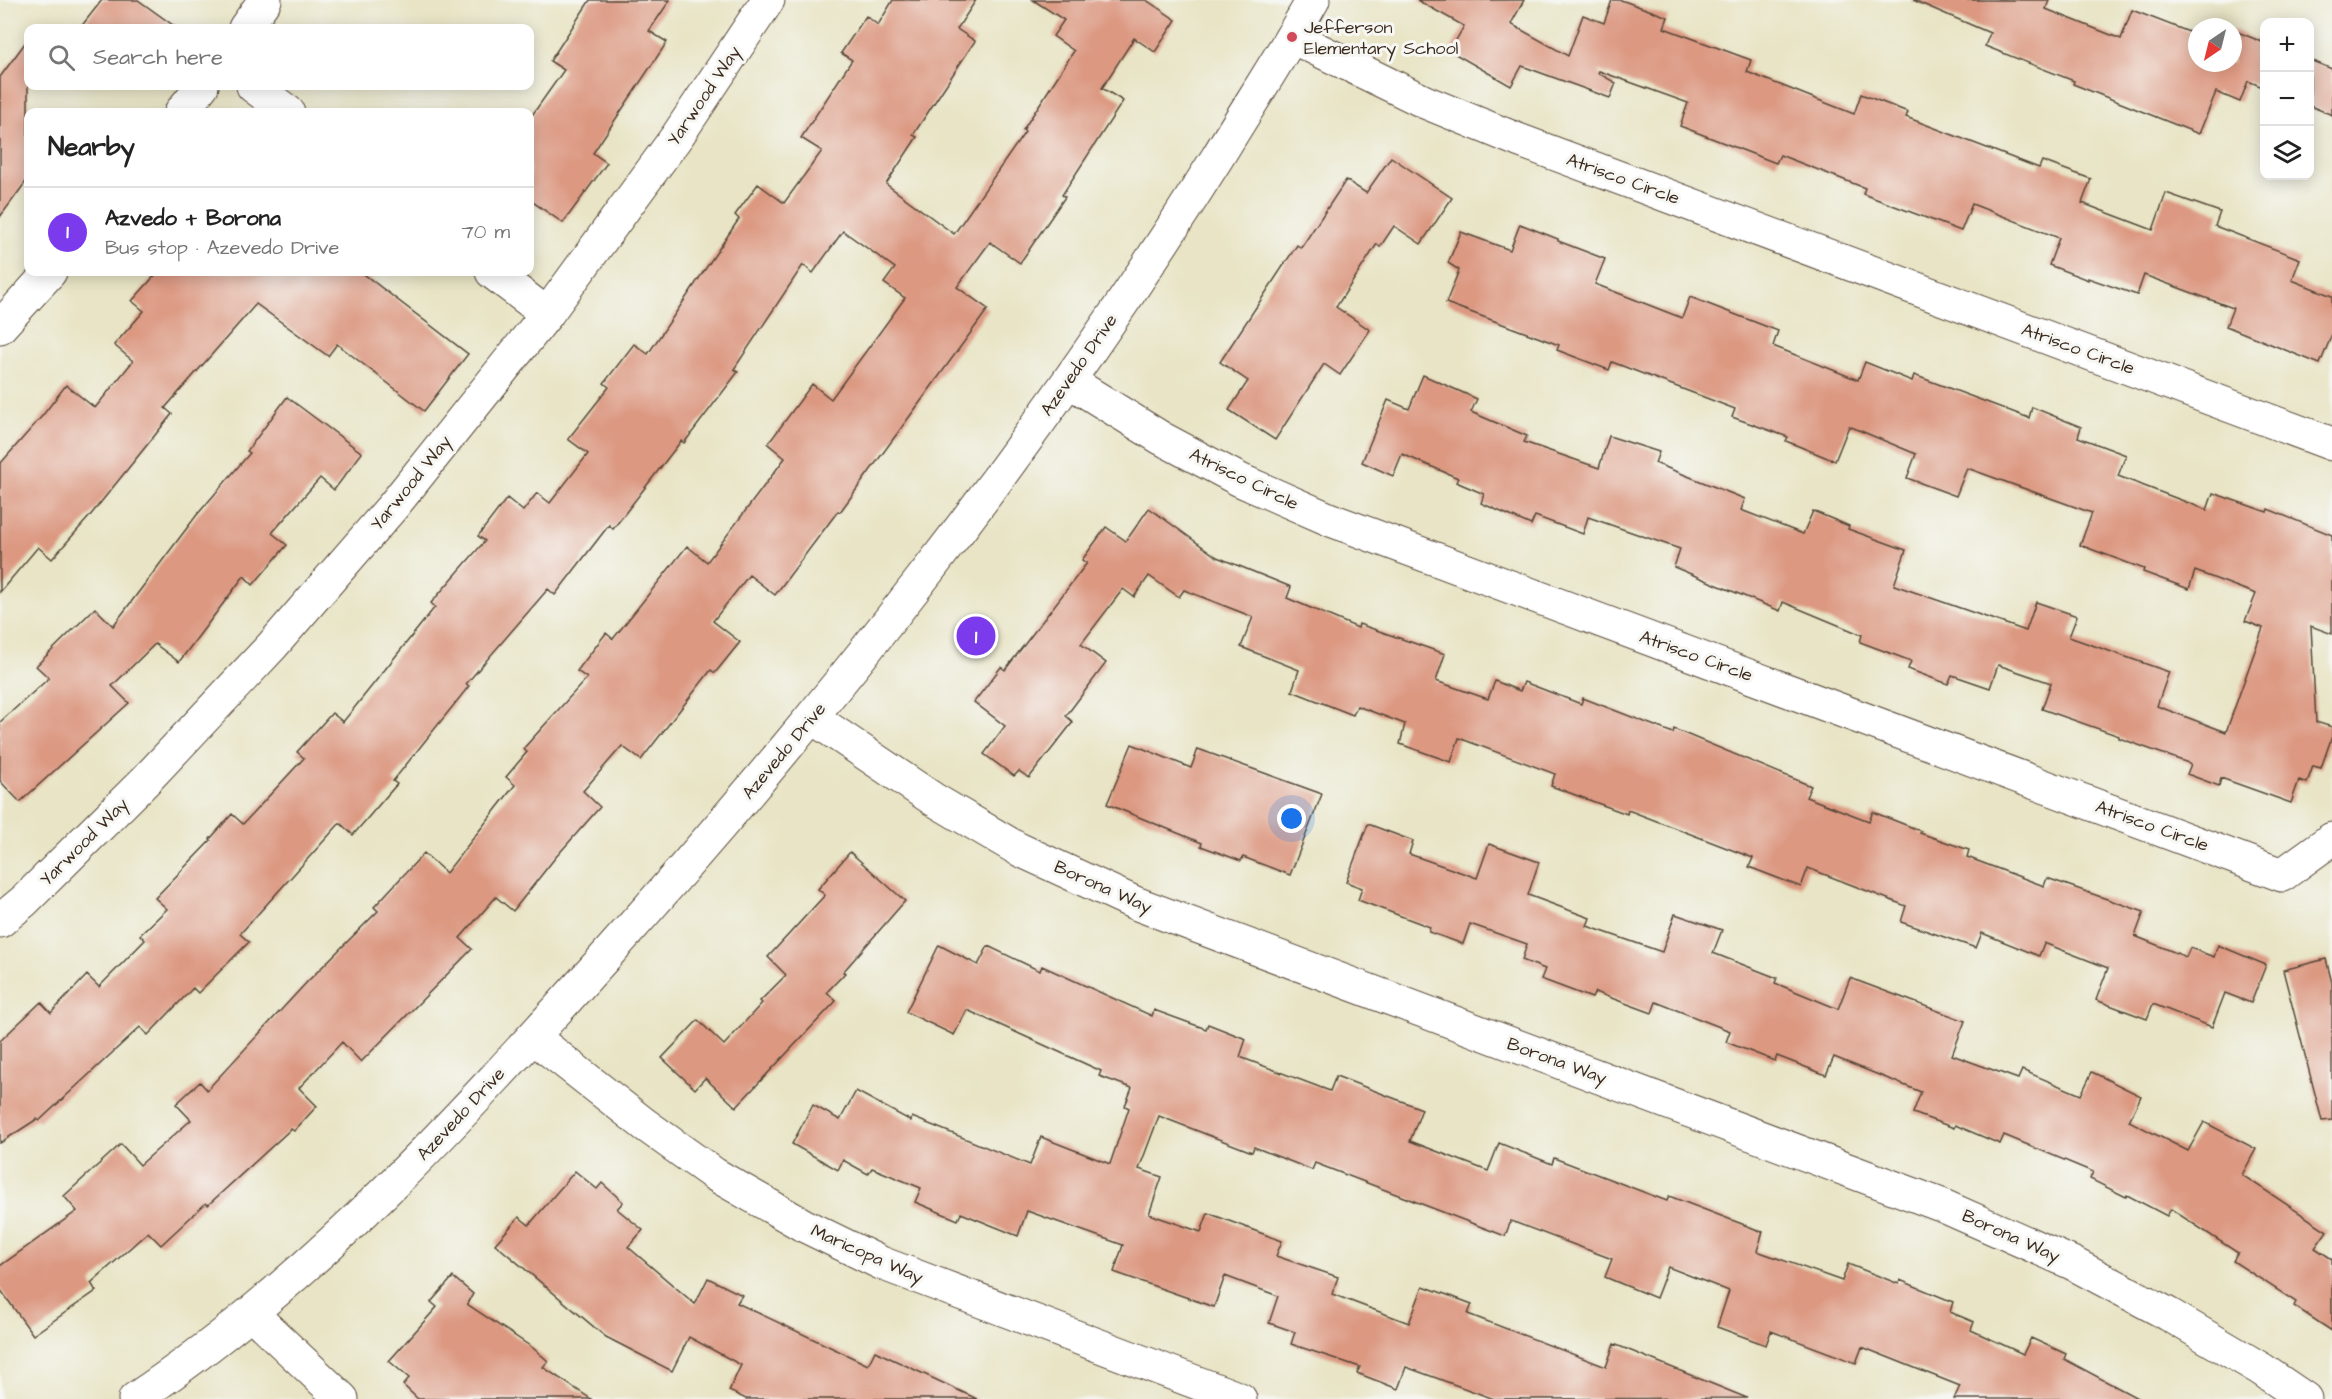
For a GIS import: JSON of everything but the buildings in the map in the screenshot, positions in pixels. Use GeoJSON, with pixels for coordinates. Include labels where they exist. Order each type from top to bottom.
{"type":"FeatureCollection","features":[{"type":"Feature","properties":{"kind":"street"},"geometry":{"type":"LineString","coordinates":[[248,24],[265,0]]}},
{"type":"Feature","properties":{"kind":"street","name":"Yarwood Way"},"geometry":{"type":"LineString","coordinates":[[0,921],[24,901],[145,782],[272,646],[394,505],[548,314],[678,135],[768,0]]}},
{"type":"Feature","properties":{"kind":"street","name":"Azevedo Drive"},"geometry":{"type":"LineString","coordinates":[[135,1399],[251,1313],[339,1237],[413,1166],[534,1037],[705,846],[813,718],[950,545],[1069,381],[1173,228],[1313,0]]}},
{"type":"Feature","properties":{"kind":"street","name":"Atrisco Circle"},"geometry":{"type":"LineString","coordinates":[[1292,37],[1425,102],[1518,140],[2332,444]]}},
{"type":"Feature","properties":{"kind":"street"},"geometry":{"type":"LineString","coordinates":[[184,108],[199,90]]}},
{"type":"Feature","properties":{"kind":"street"},"geometry":{"type":"LineString","coordinates":[[258,90],[283,108]]}},
{"type":"Feature","properties":{"kind":"street"},"geometry":{"type":"LineString","coordinates":[[0,327],[46,276]]}},
{"type":"Feature","properties":{"kind":"street"},"geometry":{"type":"LineString","coordinates":[[497,276],[548,314]]}},
{"type":"Feature","properties":{"kind":"street","name":"Atrisco Circle"},"geometry":{"type":"LineString","coordinates":[[1069,381],[1171,444],[1240,480],[1331,520],[2282,875],[2332,839]]}},
{"type":"Feature","properties":{"kind":"street","name":"Borona Way"},"geometry":{"type":"LineString","coordinates":[[813,718],[933,799],[1008,843],[1135,903],[1941,1204],[2072,1263],[2168,1314],[2261,1369],[2305,1399]]}},
{"type":"Feature","properties":{"kind":"street","name":"Maricopa Way"},"geometry":{"type":"LineString","coordinates":[[534,1037],[644,1124],[714,1174],[803,1225],[900,1271],[1240,1399]]}},
{"type":"Feature","properties":{"kind":"street"},"geometry":{"type":"LineString","coordinates":[[251,1313],[342,1399]]}},
{"type":"Feature","properties":{"kind":"place","name":"Jefferson Elementary School"},"geometry":{"type":"Point","coordinates":[1292,37]}},
{"type":"Feature","properties":{"kind":"place","name":"Azvedo + Borona"},"geometry":{"type":"Point","coordinates":[976,636]}}]}
